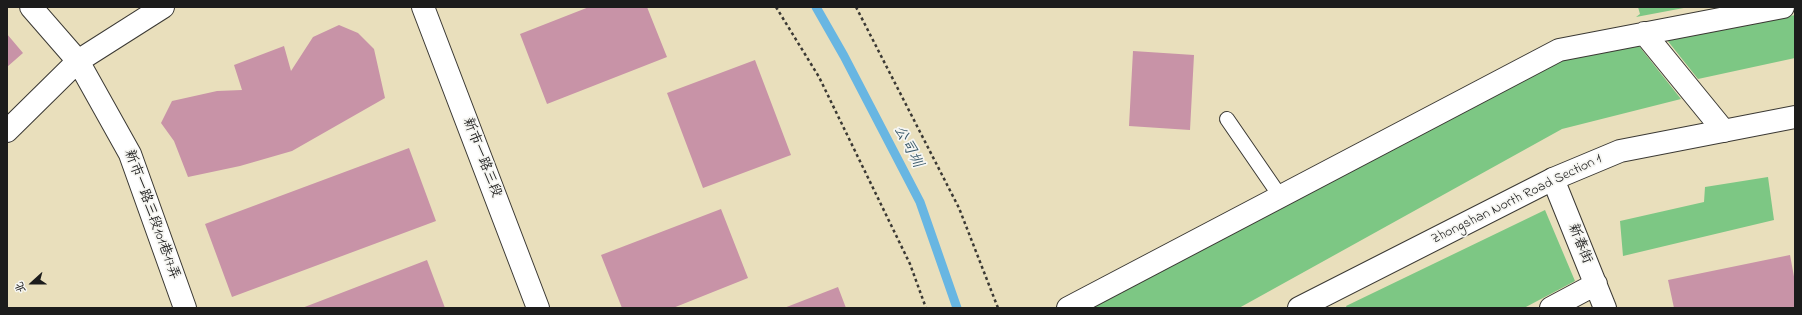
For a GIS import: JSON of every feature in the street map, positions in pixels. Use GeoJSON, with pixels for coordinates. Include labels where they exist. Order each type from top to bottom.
{"type":"FeatureCollection","features":[{"type":"Feature","properties":{"kind":"street","name":"新市一路三段101巷17弄"},"geometry":{"type":"LineString","coordinates":[[31,7],[78,61],[130,154],[185,308]]}},
{"type":"Feature","properties":{"kind":"street"},"geometry":{"type":"LineString","coordinates":[[7,131],[78,61],[163,7]]}},
{"type":"Feature","properties":{"kind":"street","name":"新市一路三段"},"geometry":{"type":"LineString","coordinates":[[423,7],[538,308]]}},
{"type":"Feature","properties":{"kind":"street"},"geometry":{"type":"LineString","coordinates":[[1068,308],[1559,50],[1783,7]]}},
{"type":"Feature","properties":{"kind":"street"},"geometry":{"type":"LineString","coordinates":[[1644,33],[1724,131]]}},
{"type":"Feature","properties":{"kind":"street","name":"Zhongshan North Road Section 1"},"geometry":{"type":"LineString","coordinates":[[1299,308],[1325,302],[1553,179],[1620,151],[1795,117]]}},
{"type":"Feature","properties":{"kind":"street","name":"新春街"},"geometry":{"type":"LineString","coordinates":[[1553,179],[1605,308]]}},
{"type":"Feature","properties":{"kind":"street"},"geometry":{"type":"LineString","coordinates":[[1551,308],[1596,284]]}},
{"type":"Feature","properties":{"kind":"lane"},"geometry":{"type":"LineString","coordinates":[[1227,119],[1280,196]]}},
{"type":"Feature","properties":{"kind":"path"},"geometry":{"type":"LineString","coordinates":[[776,7],[819,77],[910,264],[926,308]]}},
{"type":"Feature","properties":{"kind":"path"},"geometry":{"type":"LineString","coordinates":[[856,7],[960,208],[998,308]]}},
{"type":"Feature","properties":{"kind":"green space"},"geometry":{"type":"Polygon","coordinates":[[[1638,7],[1689,7],[1636,17],[1640,14],[1638,7]]]}},
{"type":"Feature","properties":{"kind":"green space"},"geometry":{"type":"Polygon","coordinates":[[[1795,15],[1795,58],[1698,79],[1667,40],[1795,15]]]}},
{"type":"Feature","properties":{"kind":"green space"},"geometry":{"type":"Polygon","coordinates":[[[1639,46],[1681,99],[1562,129],[1239,308],[1089,308],[1558,60],[1639,46]]]}},
{"type":"Feature","properties":{"kind":"green space"},"geometry":{"type":"Polygon","coordinates":[[[1768,177],[1774,220],[1623,256],[1620,221],[1704,202],[1705,187],[1768,177]]]}},
{"type":"Feature","properties":{"kind":"green space"},"geometry":{"type":"Polygon","coordinates":[[[1545,210],[1575,281],[1524,308],[1347,308],[1346,306],[1545,210]]]}},
{"type":"Feature","properties":{"kind":"building"},"geometry":{"type":"Polygon","coordinates":[[[589,7],[647,7],[667,57],[547,104],[520,34],[589,7]]]}},
{"type":"Feature","properties":{"kind":"building"},"geometry":{"type":"Polygon","coordinates":[[[339,25],[358,33],[374,49],[385,98],[292,151],[240,166],[188,177],[174,141],[161,123],[172,101],[217,91],[242,90],[234,65],[284,46],[291,71],[313,37],[339,25]]]}},
{"type":"Feature","properties":{"kind":"building"},"geometry":{"type":"Polygon","coordinates":[[[7,34],[23,53],[7,67],[7,34]]]}},
{"type":"Feature","properties":{"kind":"building"},"geometry":{"type":"Polygon","coordinates":[[[1133,51],[1194,55],[1190,130],[1129,126],[1133,51]]]}},
{"type":"Feature","properties":{"kind":"building"},"geometry":{"type":"Polygon","coordinates":[[[755,60],[791,155],[703,188],[667,93],[755,60]]]}},
{"type":"Feature","properties":{"kind":"building"},"geometry":{"type":"Polygon","coordinates":[[[409,148],[436,221],[232,297],[205,224],[409,148]]]}},
{"type":"Feature","properties":{"kind":"building"},"geometry":{"type":"Polygon","coordinates":[[[721,209],[748,278],[673,308],[622,308],[601,255],[721,209]]]}},
{"type":"Feature","properties":{"kind":"building"},"geometry":{"type":"Polygon","coordinates":[[[1790,255],[1795,282],[1795,308],[1674,308],[1668,280],[1790,255]]]}},
{"type":"Feature","properties":{"kind":"building"},"geometry":{"type":"Polygon","coordinates":[[[427,260],[445,308],[302,308],[427,260]]]}},
{"type":"Feature","properties":{"kind":"building"},"geometry":{"type":"Polygon","coordinates":[[[838,287],[846,308],[784,308],[838,287]]]}},
{"type":"Feature","properties":{"kind":"waterway","name":"公司圳"},"geometry":{"type":"LineString","coordinates":[[816,7],[844,56],[920,202],[957,308]]}}]}
